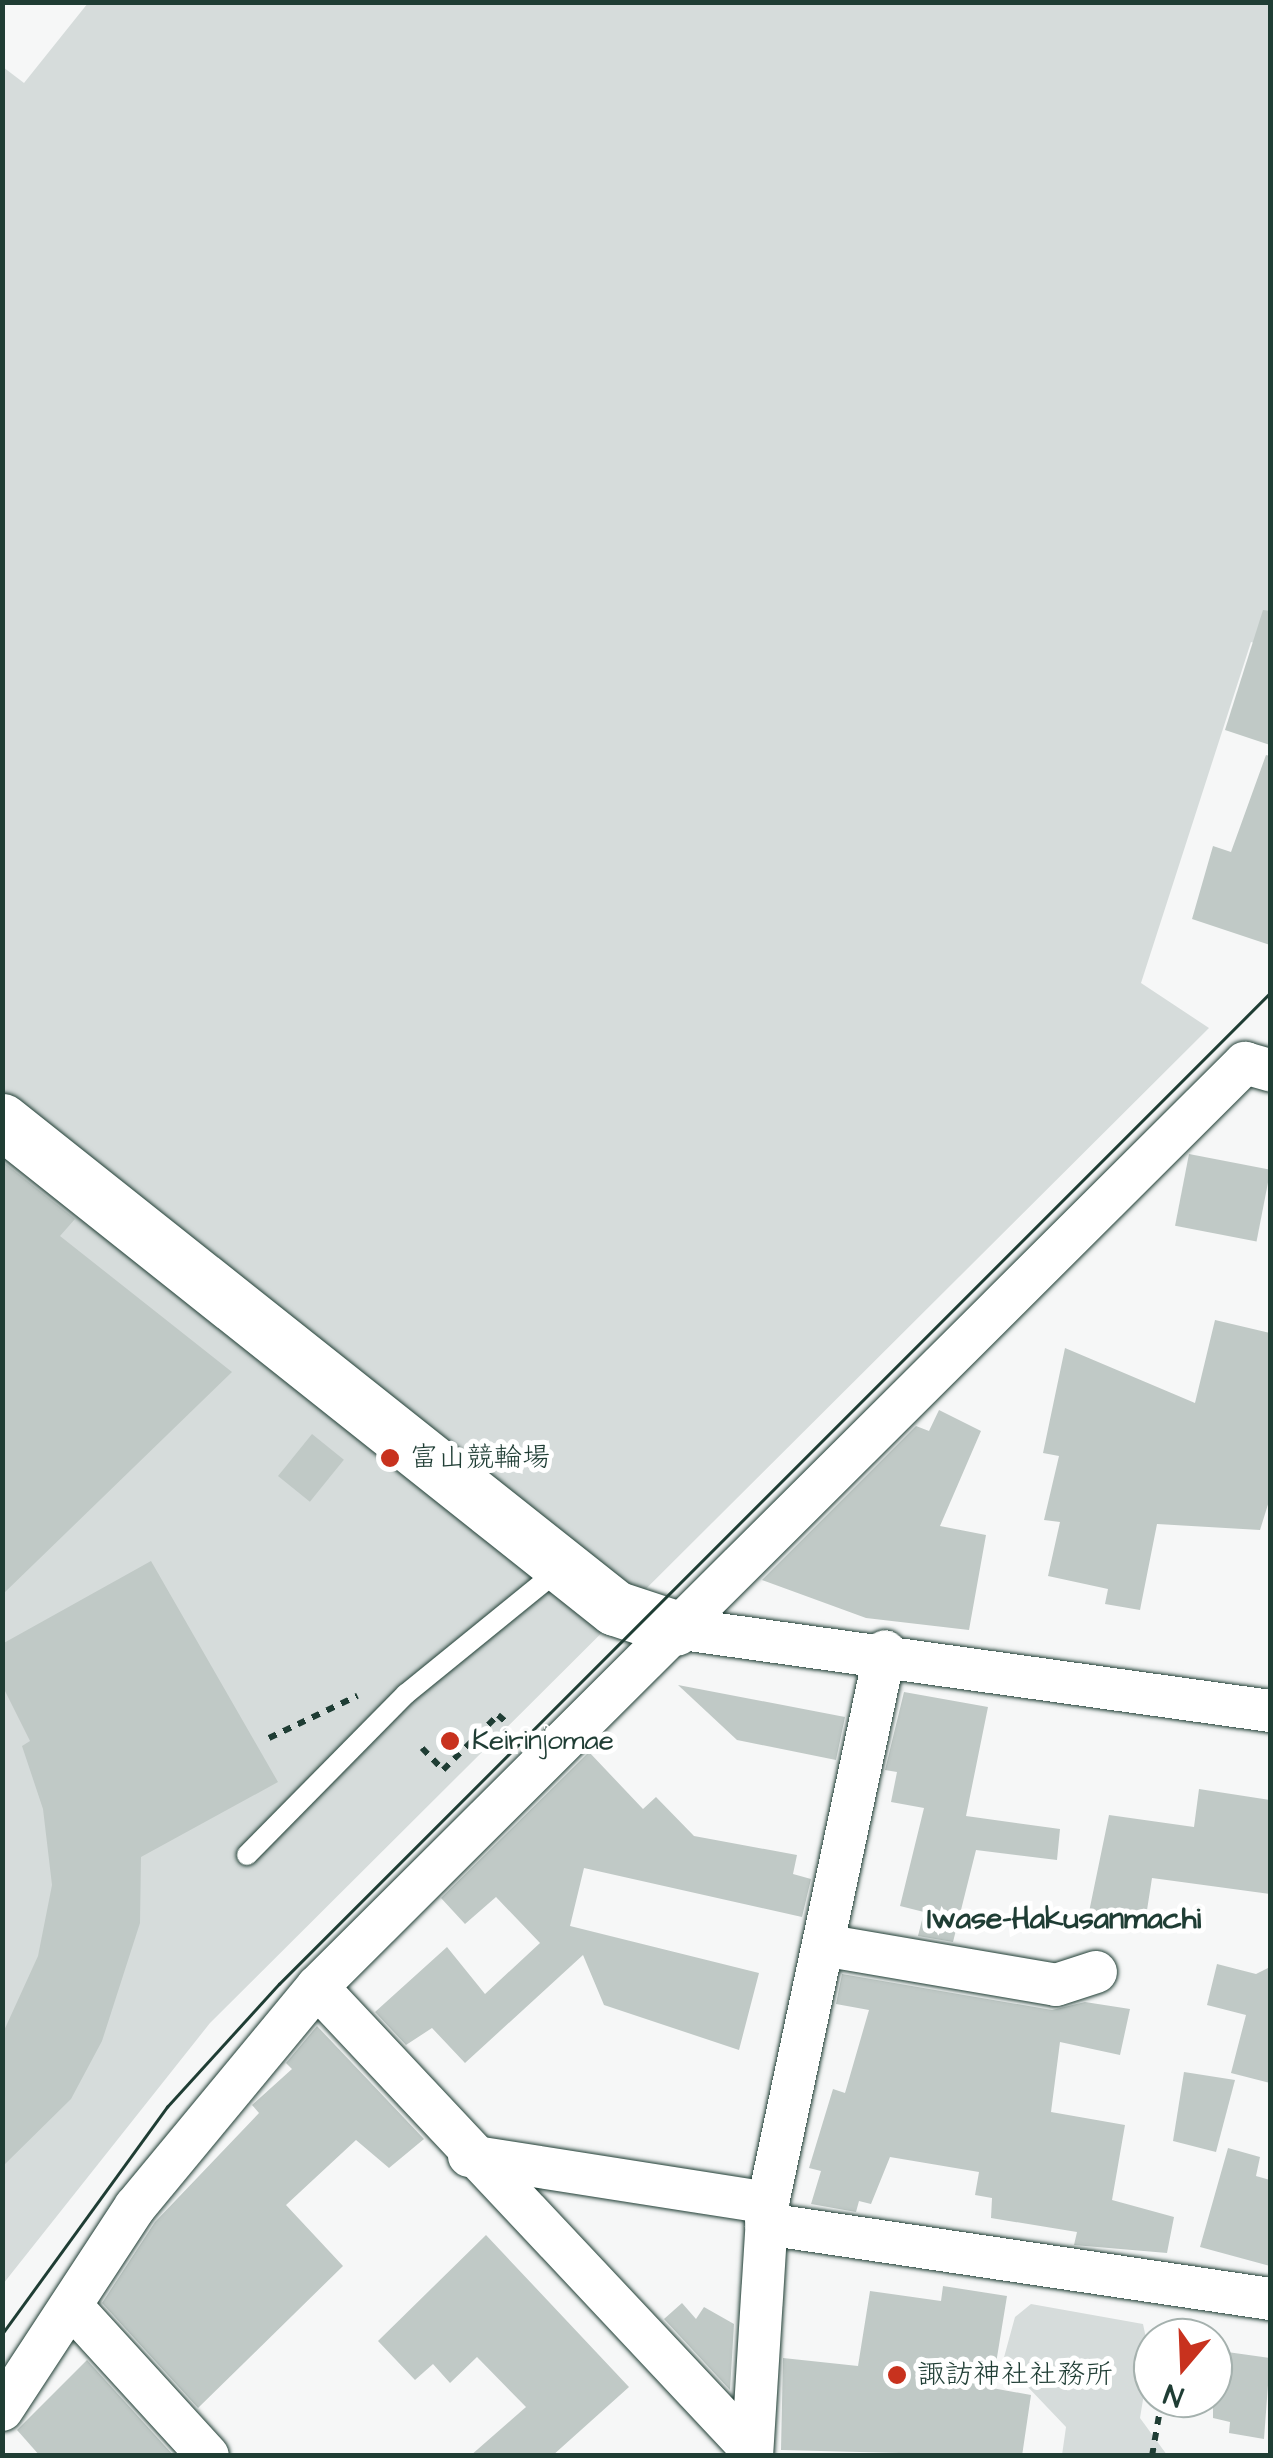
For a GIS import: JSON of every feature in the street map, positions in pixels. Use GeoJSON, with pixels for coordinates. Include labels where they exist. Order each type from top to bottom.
{"type":"FeatureCollection","features":[{"type":"Feature","properties":{"kind":"street"},"geometry":{"type":"LineString","coordinates":[[2,2410],[73,2308],[134,2208],[317,1987],[1245,1063],[1270,1070]]}},
{"type":"Feature","properties":{"kind":"street"},"geometry":{"type":"LineString","coordinates":[[2,1121],[615,1608],[676,1628],[885,1651],[1270,1711]]}},
{"type":"Feature","properties":{"kind":"street"},"geometry":{"type":"LineString","coordinates":[[752,2452],[767,2214],[885,1651]]}},
{"type":"Feature","properties":{"kind":"street"},"geometry":{"type":"LineString","coordinates":[[823,1945],[1056,1985],[1096,1972]]}},
{"type":"Feature","properties":{"kind":"street"},"geometry":{"type":"LineString","coordinates":[[317,1987],[469,2156],[752,2452]]}},
{"type":"Feature","properties":{"kind":"street"},"geometry":{"type":"LineString","coordinates":[[469,2156],[767,2214],[1270,2299]]}},
{"type":"Feature","properties":{"kind":"street"},"geometry":{"type":"LineString","coordinates":[[73,2308],[208,2456]]}},
{"type":"Feature","properties":{"kind":"lane"},"geometry":{"type":"LineString","coordinates":[[247,1855],[406,1694],[562,1568]]}},
{"type":"Feature","properties":{"kind":"path"},"geometry":{"type":"LineString","coordinates":[[422,1748],[443,1770],[498,1715],[506,1722]]}},
{"type":"Feature","properties":{"kind":"path"},"geometry":{"type":"LineString","coordinates":[[1152,2456],[1159,2418]]}},
{"type":"Feature","properties":{"kind":"shaded area","name":"富山競輪場"},"geometry":{"type":"Polygon","coordinates":[[[88,3],[1270,3],[1270,648],[1251,642],[1141,983],[1209,1028],[210,2023],[3,2284],[3,67],[24,83],[88,3]]]}},
{"type":"Feature","properties":{"kind":"shaded area"},"geometry":{"type":"Polygon","coordinates":[[[1031,2304],[1133,2322],[1133,2418],[1140,2418],[1167,2455],[1062,2455],[1066,2427],[1003,2361],[1015,2317],[1031,2304]]]}},
{"type":"Feature","properties":{"kind":"building"},"geometry":{"type":"Polygon","coordinates":[[[1263,610],[1270,611],[1270,745],[1225,730],[1263,610]]]}},
{"type":"Feature","properties":{"kind":"building"},"geometry":{"type":"Polygon","coordinates":[[[1266,755],[1270,756],[1270,945],[1192,919],[1213,846],[1231,852],[1266,755]]]}},
{"type":"Feature","properties":{"kind":"building"},"geometry":{"type":"Polygon","coordinates":[[[1189,1154],[1270,1170],[1257,1241],[1175,1226],[1189,1154]]]}},
{"type":"Feature","properties":{"kind":"building"},"geometry":{"type":"Polygon","coordinates":[[[2,1161],[75,1219],[60,1236],[232,1372],[2,1595],[2,1161]]]}},
{"type":"Feature","properties":{"kind":"building"},"geometry":{"type":"Polygon","coordinates":[[[1215,1320],[1270,1333],[1270,1498],[1260,1530],[1157,1524],[1140,1610],[1105,1604],[1108,1589],[1048,1576],[1060,1522],[1044,1520],[1059,1456],[1043,1453],[1065,1348],[1195,1403],[1215,1320]]]}},
{"type":"Feature","properties":{"kind":"building"},"geometry":{"type":"Polygon","coordinates":[[[939,1410],[981,1431],[940,1526],[986,1535],[969,1630],[866,1618],[762,1580],[916,1426],[929,1431],[939,1410]]]}},
{"type":"Feature","properties":{"kind":"building"},"geometry":{"type":"Polygon","coordinates":[[[312,1434],[344,1460],[310,1502],[278,1476],[312,1434]]]}},
{"type":"Feature","properties":{"kind":"building"},"geometry":{"type":"Polygon","coordinates":[[[151,1561],[278,1782],[141,1857],[140,1923],[102,2041],[71,2099],[2,2167],[2,2035],[38,1956],[52,1885],[43,1809],[22,1746],[30,1741],[2,1685],[2,1644],[151,1561]]]}},
{"type":"Feature","properties":{"kind":"building"},"geometry":{"type":"Polygon","coordinates":[[[678,1685],[845,1717],[836,1760],[737,1740],[678,1685]]]}},
{"type":"Feature","properties":{"kind":"building"},"geometry":{"type":"Polygon","coordinates":[[[904,1692],[988,1707],[966,1816],[1060,1829],[1057,1860],[976,1850],[953,1942],[918,1936],[924,1912],[900,1906],[924,1808],[891,1802],[897,1772],[885,1770],[904,1692]]]}},
{"type":"Feature","properties":{"kind":"building"},"geometry":{"type":"Polygon","coordinates":[[[589,1752],[643,1809],[656,1797],[694,1836],[797,1855],[793,1874],[811,1879],[802,1917],[584,1868],[570,1926],[759,1973],[739,2050],[604,2005],[583,1955],[465,2063],[432,2028],[406,2045],[375,2012],[447,1947],[485,1994],[540,1943],[496,1897],[465,1924],[441,1898],[589,1752]]]}},
{"type":"Feature","properties":{"kind":"building"},"geometry":{"type":"Polygon","coordinates":[[[1199,1789],[1270,1800],[1270,1894],[1152,1878],[1145,1923],[1089,1912],[1109,1815],[1194,1827],[1199,1789]]]}},
{"type":"Feature","properties":{"kind":"building"},"geometry":{"type":"Polygon","coordinates":[[[1217,1964],[1256,1974],[1270,1967],[1270,2083],[1231,2073],[1246,2015],[1207,2005],[1217,1964]]]}},
{"type":"Feature","properties":{"kind":"building"},"geometry":{"type":"Polygon","coordinates":[[[842,1974],[1052,2010],[1085,2002],[1130,2009],[1120,2055],[1060,2042],[1051,2112],[1125,2125],[1112,2200],[1174,2217],[1167,2253],[1074,2245],[1077,2232],[991,2218],[992,2198],[975,2195],[979,2172],[890,2157],[871,2204],[859,2201],[856,2212],[811,2204],[821,2171],[809,2168],[833,2089],[845,2093],[869,2010],[836,2004],[842,1974]]]}},
{"type":"Feature","properties":{"kind":"building"},"geometry":{"type":"Polygon","coordinates":[[[317,2026],[424,2139],[389,2168],[356,2140],[286,2205],[343,2266],[198,2408],[102,2303],[155,2222],[259,2113],[252,2105],[292,2069],[286,2063],[317,2026]]]}},
{"type":"Feature","properties":{"kind":"building"},"geometry":{"type":"Polygon","coordinates":[[[1184,2072],[1235,2080],[1216,2152],[1173,2141],[1184,2072]]]}},
{"type":"Feature","properties":{"kind":"building"},"geometry":{"type":"Polygon","coordinates":[[[1228,2148],[1260,2157],[1256,2176],[1270,2180],[1270,2266],[1200,2247],[1228,2148]]]}},
{"type":"Feature","properties":{"kind":"building"},"geometry":{"type":"Polygon","coordinates":[[[486,2235],[629,2387],[552,2456],[470,2456],[526,2407],[477,2357],[450,2383],[433,2364],[415,2380],[378,2341],[486,2235]]]}},
{"type":"Feature","properties":{"kind":"building"},"geometry":{"type":"Polygon","coordinates":[[[943,2286],[1007,2296],[992,2388],[1031,2395],[1022,2456],[781,2450],[783,2358],[858,2366],[870,2291],[941,2301],[943,2286]]]}},
{"type":"Feature","properties":{"kind":"building"},"geometry":{"type":"Polygon","coordinates":[[[682,2303],[696,2319],[704,2307],[734,2324],[730,2390],[664,2319],[682,2303]]]}},
{"type":"Feature","properties":{"kind":"building"},"geometry":{"type":"Polygon","coordinates":[[[1233,2353],[1270,2358],[1264,2439],[1229,2433],[1230,2422],[1213,2418],[1233,2418],[1233,2353]]]}},
{"type":"Feature","properties":{"kind":"building"},"geometry":{"type":"Polygon","coordinates":[[[87,2360],[174,2456],[40,2456],[17,2430],[87,2360]]]}},
{"type":"Feature","properties":{"kind":"tram line"},"geometry":{"type":"LineString","coordinates":[[2,2334],[167,2107],[279,1984],[1270,993]]}},
{"type":"Feature","properties":{"kind":"place","name":"富山競輪場"},"geometry":{"type":"Point","coordinates":[390,1458]}},
{"type":"Feature","properties":{"kind":"place","name":"Keirinjomae"},"geometry":{"type":"Point","coordinates":[450,1741]}},
{"type":"Feature","properties":{"kind":"place","name":"諏訪神社社務所"},"geometry":{"type":"Point","coordinates":[897,2375]}},
{"type":"Feature","properties":{"kind":"district","name":"Iwase-Hakusanmachi"},"geometry":{"type":"Point","coordinates":[1064,1919]}}]}
